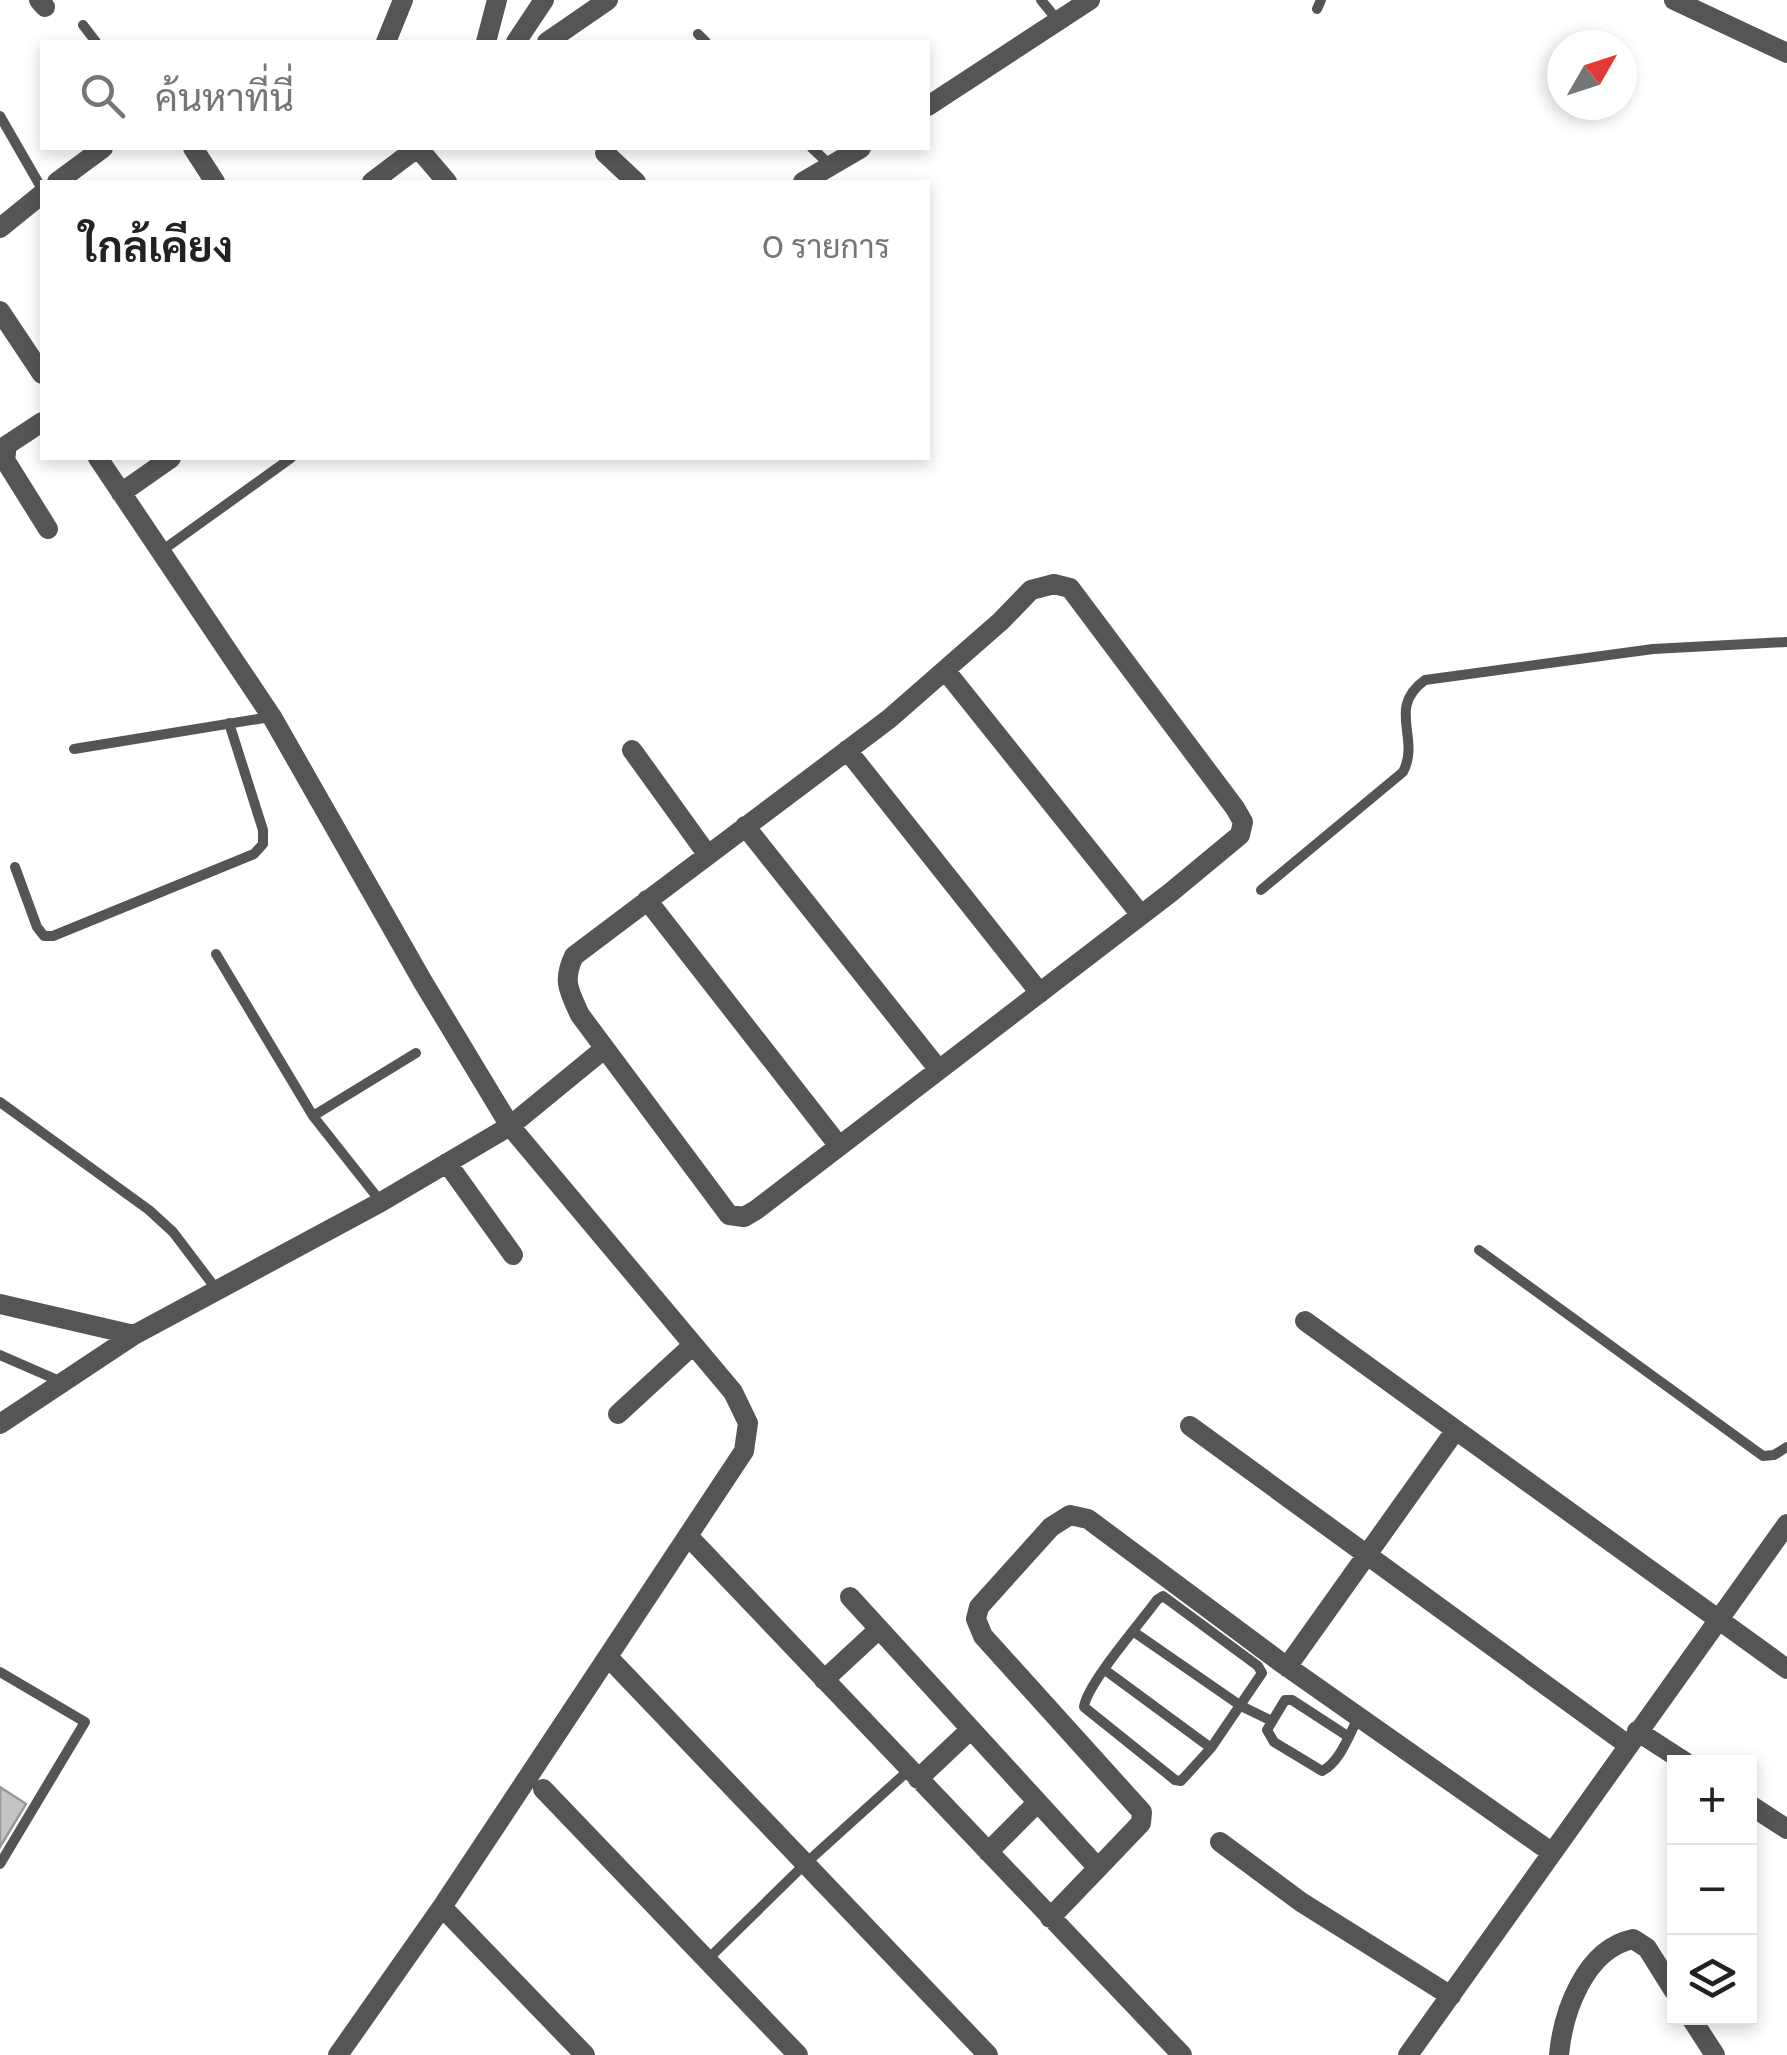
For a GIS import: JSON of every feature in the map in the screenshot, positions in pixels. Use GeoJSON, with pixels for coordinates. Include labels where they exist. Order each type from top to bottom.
{"type":"FeatureCollection","features":[{"type":"Feature","properties":{"kind":"street"},"geometry":{"type":"LineString","coordinates":[[387,40],[403,0]]}},
{"type":"Feature","properties":{"kind":"street"},"geometry":{"type":"LineString","coordinates":[[487,40],[496,0]]}},
{"type":"Feature","properties":{"kind":"street"},"geometry":{"type":"LineString","coordinates":[[517,40],[544,0]]}},
{"type":"Feature","properties":{"kind":"street"},"geometry":{"type":"LineString","coordinates":[[549,40],[608,0]]}},
{"type":"Feature","properties":{"kind":"street"},"geometry":{"type":"LineString","coordinates":[[930,105],[1090,0]]}},
{"type":"Feature","properties":{"kind":"street"},"geometry":{"type":"LineString","coordinates":[[1674,0],[1787,52]]}},
{"type":"Feature","properties":{"kind":"street"},"geometry":{"type":"LineString","coordinates":[[194,150],[214,180]]}},
{"type":"Feature","properties":{"kind":"street"},"geometry":{"type":"LineString","coordinates":[[375,180],[414,150]]}},
{"type":"Feature","properties":{"kind":"street"},"geometry":{"type":"LineString","coordinates":[[419,150],[445,180]]}},
{"type":"Feature","properties":{"kind":"street"},"geometry":{"type":"LineString","coordinates":[[807,180],[858,150]]}},
{"type":"Feature","properties":{"kind":"street"},"geometry":{"type":"LineString","coordinates":[[605,153],[634,180]]}},
{"type":"Feature","properties":{"kind":"street"},"geometry":{"type":"LineString","coordinates":[[59,180],[84,155]]}},
{"type":"Feature","properties":{"kind":"street"},"geometry":{"type":"LineString","coordinates":[[0,228],[40,194]]}},
{"type":"Feature","properties":{"kind":"street"},"geometry":{"type":"LineString","coordinates":[[0,311],[40,371]]}},
{"type":"Feature","properties":{"kind":"street"},"geometry":{"type":"LineString","coordinates":[[40,423],[6,445],[4,451],[5,460],[48,529]]}},
{"type":"Feature","properties":{"kind":"street"},"geometry":{"type":"LineString","coordinates":[[99,460],[272,717],[414,968],[510,1126],[733,1392],[748,1423],[744,1451],[442,1907],[338,2055]]}},
{"type":"Feature","properties":{"kind":"street"},"geometry":{"type":"LineString","coordinates":[[121,493],[168,460]]}},
{"type":"Feature","properties":{"kind":"street"},"geometry":{"type":"LineString","coordinates":[[1054,584],[1070,588],[1243,822],[1240,835],[1224,851],[1141,916],[744,1218],[728,1215],[580,1015],[566,973],[574,956],[847,750],[1002,621],[1031,590],[1054,584]]}},
{"type":"Feature","properties":{"kind":"street"},"geometry":{"type":"LineString","coordinates":[[945,670],[1141,916]]}},
{"type":"Feature","properties":{"kind":"street"},"geometry":{"type":"LineString","coordinates":[[632,750],[707,854]]}},
{"type":"Feature","properties":{"kind":"street"},"geometry":{"type":"LineString","coordinates":[[847,750],[1040,993]]}},
{"type":"Feature","properties":{"kind":"street"},"geometry":{"type":"LineString","coordinates":[[745,826],[939,1070]]}},
{"type":"Feature","properties":{"kind":"street"},"geometry":{"type":"LineString","coordinates":[[647,900],[839,1146]]}},
{"type":"Feature","properties":{"kind":"street"},"geometry":{"type":"LineString","coordinates":[[0,1424],[134,1335],[381,1202],[510,1126],[604,1049]]}},
{"type":"Feature","properties":{"kind":"street"},"geometry":{"type":"LineString","coordinates":[[447,1162],[513,1255]]}},
{"type":"Feature","properties":{"kind":"street"},"geometry":{"type":"LineString","coordinates":[[0,1304],[134,1335]]}},
{"type":"Feature","properties":{"kind":"street"},"geometry":{"type":"LineString","coordinates":[[1305,1321],[1787,1669]]}},
{"type":"Feature","properties":{"kind":"street"},"geometry":{"type":"LineString","coordinates":[[618,1414],[692,1346]]}},
{"type":"Feature","properties":{"kind":"street"},"geometry":{"type":"LineString","coordinates":[[1190,1426],[1368,1556],[1633,1738],[1670,1755]]}},
{"type":"Feature","properties":{"kind":"street"},"geometry":{"type":"LineString","coordinates":[[1287,1667],[1455,1431]]}},
{"type":"Feature","properties":{"kind":"street"},"geometry":{"type":"LineString","coordinates":[[1050,1918],[1141,1823],[1142,1812],[984,1636],[976,1619],[979,1607],[1050,1527],[1070,1515],[1088,1519],[1287,1667],[1354,1727],[1551,1852]]}},
{"type":"Feature","properties":{"kind":"street"},"geometry":{"type":"LineString","coordinates":[[1408,2055],[1787,1524]]}},
{"type":"Feature","properties":{"kind":"street"},"geometry":{"type":"LineString","coordinates":[[688,1536],[1182,2055]]}},
{"type":"Feature","properties":{"kind":"street"},"geometry":{"type":"LineString","coordinates":[[850,1597],[1098,1868]]}},
{"type":"Feature","properties":{"kind":"street"},"geometry":{"type":"LineString","coordinates":[[824,1680],[879,1629]]}},
{"type":"Feature","properties":{"kind":"street"},"geometry":{"type":"LineString","coordinates":[[608,1657],[987,2054]]}},
{"type":"Feature","properties":{"kind":"street"},"geometry":{"type":"LineString","coordinates":[[914,1774],[970,1730]]}},
{"type":"Feature","properties":{"kind":"street"},"geometry":{"type":"LineString","coordinates":[[542,1789],[798,2055]]}},
{"type":"Feature","properties":{"kind":"street"},"geometry":{"type":"LineString","coordinates":[[988,1852],[1037,1803]]}},
{"type":"Feature","properties":{"kind":"street"},"geometry":{"type":"LineString","coordinates":[[1757,1809],[1787,1829]]}},
{"type":"Feature","properties":{"kind":"street"},"geometry":{"type":"LineString","coordinates":[[1220,1842],[1301,1902],[1451,1996]]}},
{"type":"Feature","properties":{"kind":"street"},"geometry":{"type":"LineString","coordinates":[[442,1907],[584,2055]]}},
{"type":"Feature","properties":{"kind":"street"},"geometry":{"type":"LineString","coordinates":[[1560,2055],[1562,2031],[1585,1975],[1603,1954],[1622,1941],[1634,1939],[1648,1948],[1667,1980]]}},
{"type":"Feature","properties":{"kind":"street"},"geometry":{"type":"LineString","coordinates":[[1696,2025],[1715,2055]]}},
{"type":"Feature","properties":{"kind":"lane"},"geometry":{"type":"LineString","coordinates":[[1041,0],[1059,22]]}},
{"type":"Feature","properties":{"kind":"lane"},"geometry":{"type":"LineString","coordinates":[[83,25],[94,40]]}},
{"type":"Feature","properties":{"kind":"lane"},"geometry":{"type":"LineString","coordinates":[[0,116],[40,188]]}},
{"type":"Feature","properties":{"kind":"lane"},"geometry":{"type":"LineString","coordinates":[[814,150],[831,166]]}},
{"type":"Feature","properties":{"kind":"lane"},"geometry":{"type":"LineString","coordinates":[[160,552],[288,460]]}},
{"type":"Feature","properties":{"kind":"lane"},"geometry":{"type":"LineString","coordinates":[[1261,890],[1403,772],[1410,758],[1405,704],[1410,691],[1424,680],[1653,649],[1787,642]]}},
{"type":"Feature","properties":{"kind":"lane"},"geometry":{"type":"LineString","coordinates":[[74,748],[272,717]]}},
{"type":"Feature","properties":{"kind":"lane"},"geometry":{"type":"LineString","coordinates":[[14,868],[38,928],[44,936],[53,936],[254,854],[263,844],[263,830],[229,724]]}},
{"type":"Feature","properties":{"kind":"lane"},"geometry":{"type":"LineString","coordinates":[[216,954],[313,1116],[381,1202]]}},
{"type":"Feature","properties":{"kind":"lane"},"geometry":{"type":"LineString","coordinates":[[313,1116],[416,1053]]}},
{"type":"Feature","properties":{"kind":"lane"},"geometry":{"type":"LineString","coordinates":[[0,1102],[149,1210],[173,1232],[216,1290]]}},
{"type":"Feature","properties":{"kind":"lane"},"geometry":{"type":"LineString","coordinates":[[1479,1250],[1763,1456],[1787,1447]]}},
{"type":"Feature","properties":{"kind":"lane"},"geometry":{"type":"LineString","coordinates":[[0,1355],[62,1382]]}},
{"type":"Feature","properties":{"kind":"lane"},"geometry":{"type":"LineString","coordinates":[[1163,1596],[1258,1666],[1262,1674],[1188,1777],[1174,1780],[1084,1707],[1084,1699],[1134,1632],[1163,1596]]}},
{"type":"Feature","properties":{"kind":"lane"},"geometry":{"type":"LineString","coordinates":[[1134,1632],[1240,1706],[1272,1721]]}},
{"type":"Feature","properties":{"kind":"lane"},"geometry":{"type":"LineString","coordinates":[[1105,1670],[1211,1748]]}},
{"type":"Feature","properties":{"kind":"lane"},"geometry":{"type":"LineString","coordinates":[[0,1672],[85,1722],[0,1864]]}},
{"type":"Feature","properties":{"kind":"lane"},"geometry":{"type":"LineString","coordinates":[[1284,1700],[1354,1727],[1333,1764],[1322,1771],[1274,1742],[1267,1730],[1284,1700]]}},
{"type":"Feature","properties":{"kind":"lane"},"geometry":{"type":"LineString","coordinates":[[707,1960],[805,1864],[914,1774]]}},
{"type":"Feature","properties":{"kind":"building"},"geometry":{"type":"Polygon","coordinates":[[[0,1787],[26,1804],[0,1847],[0,1787]]]}}]}
